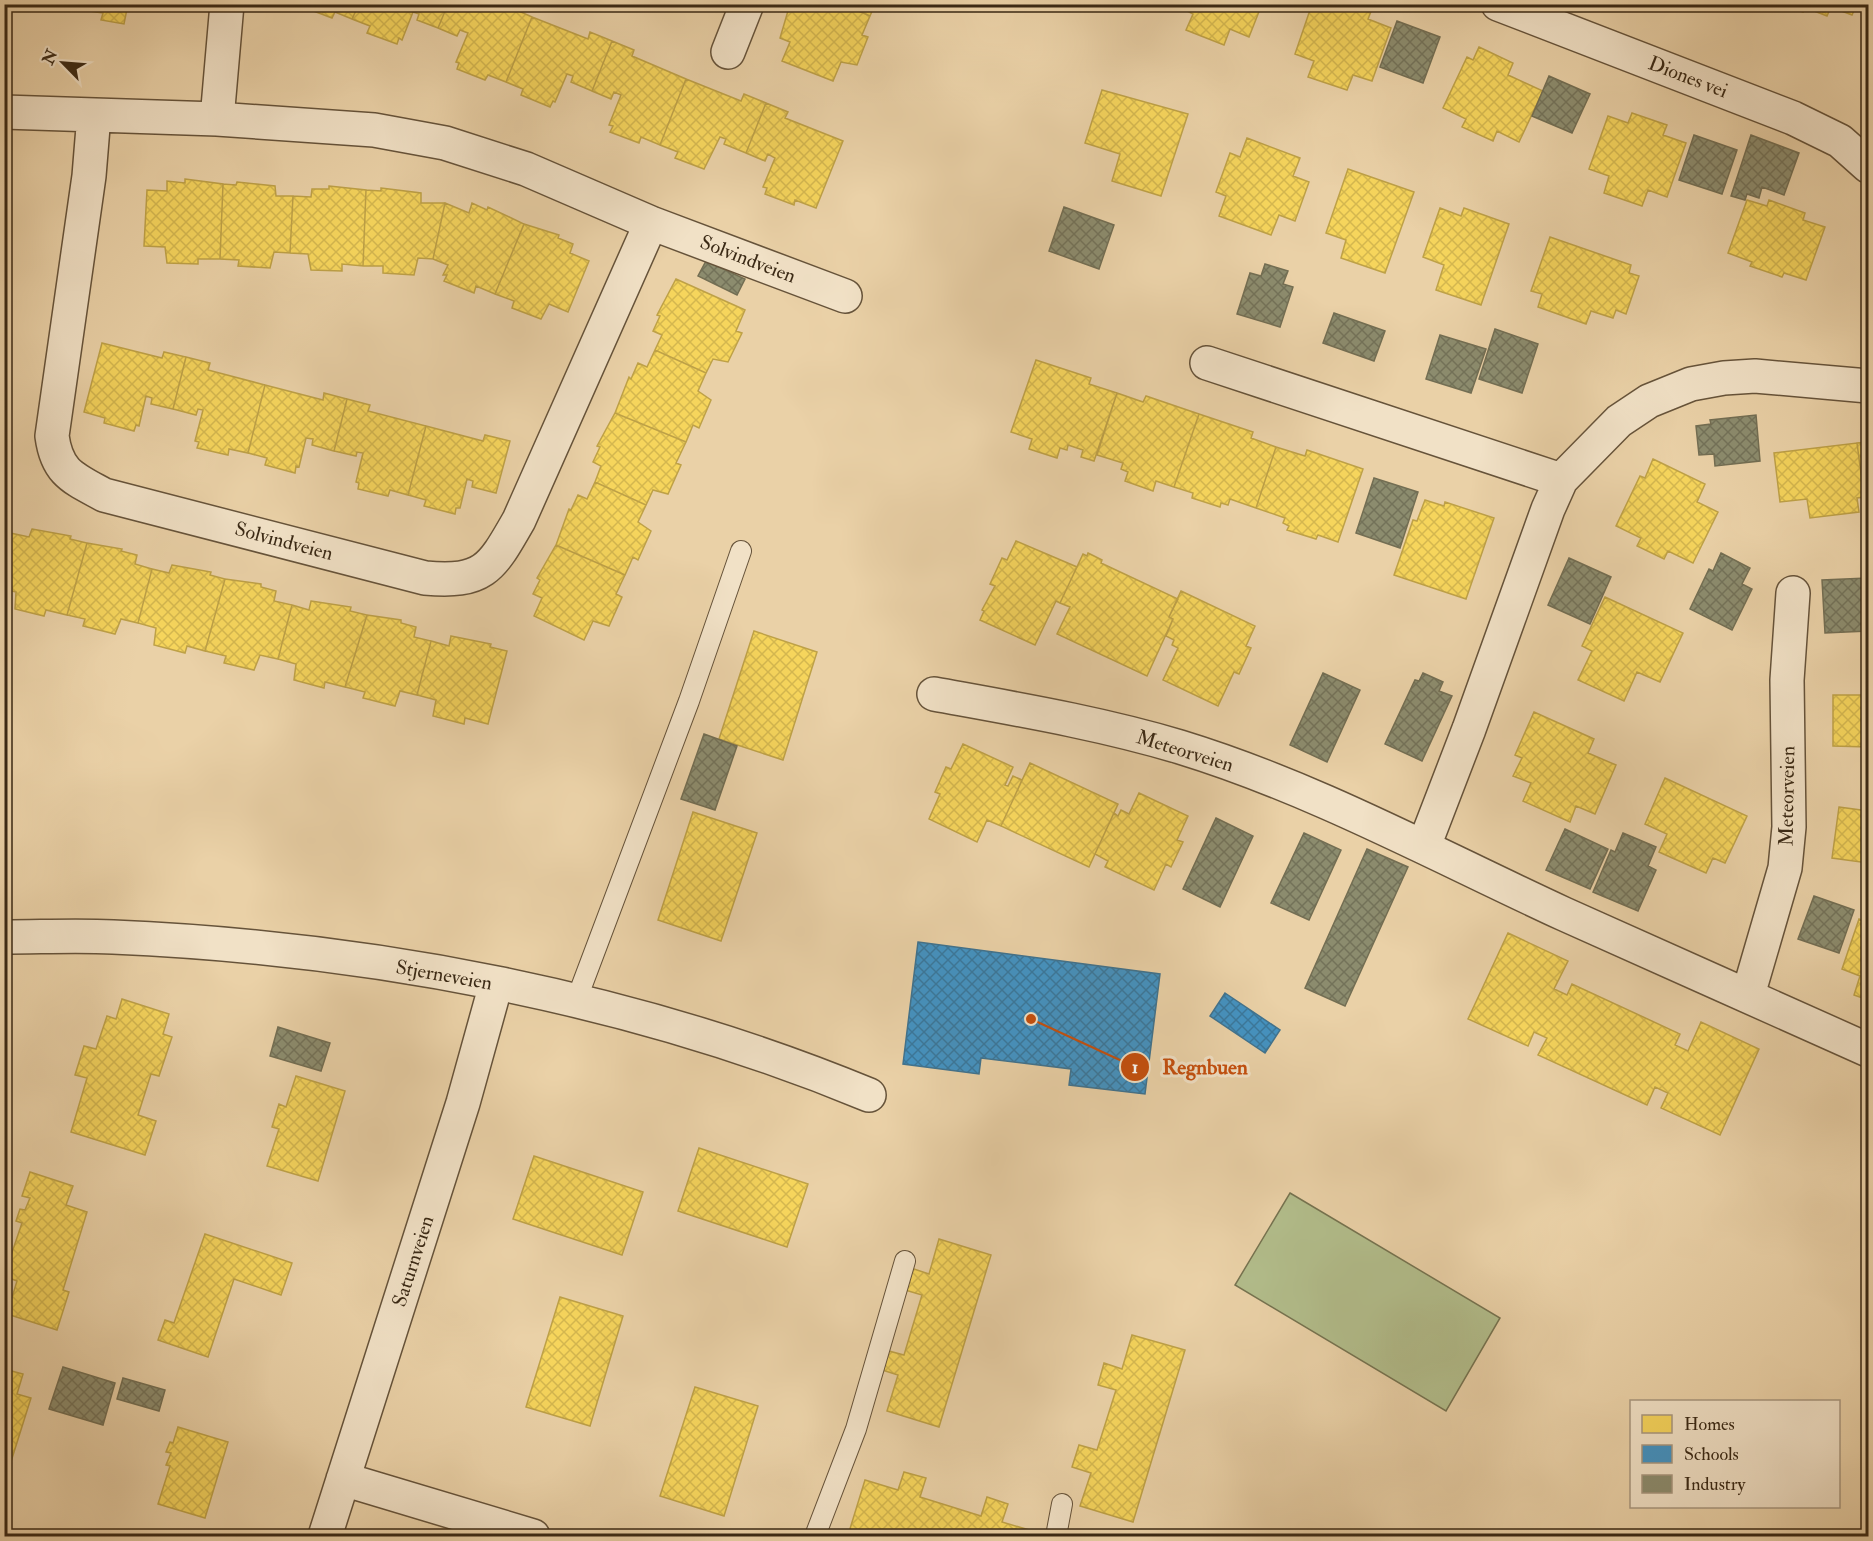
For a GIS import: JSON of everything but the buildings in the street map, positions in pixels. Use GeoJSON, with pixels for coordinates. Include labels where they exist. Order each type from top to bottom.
{"type":"FeatureCollection","features":[{"type":"Feature","properties":{"kind":"street"},"geometry":{"type":"LineString","coordinates":[[217,119],[227,4]]}},
{"type":"Feature","properties":{"kind":"street"},"geometry":{"type":"LineString","coordinates":[[729,52],[747,4]]}},
{"type":"Feature","properties":{"kind":"street","name":"Diones vei"},"geometry":{"type":"LineString","coordinates":[[1498,4],[1793,118],[1840,141],[1869,166]]}},
{"type":"Feature","properties":{"kind":"street","name":"Solvindveien"},"geometry":{"type":"LineString","coordinates":[[4,112],[217,119],[374,130],[445,143],[526,170],[651,223],[845,296]]}},
{"type":"Feature","properties":{"kind":"street","name":"Solvindveien"},"geometry":{"type":"LineString","coordinates":[[94,115],[89,176],[52,436],[55,458],[73,478],[104,495],[425,578],[454,580],[476,575],[490,566],[501,552],[519,520],[651,223]]}},
{"type":"Feature","properties":{"kind":"street"},"geometry":{"type":"LineString","coordinates":[[1207,363],[1562,480]]}},
{"type":"Feature","properties":{"kind":"street"},"geometry":{"type":"LineString","coordinates":[[1424,846],[1548,509],[1562,480],[1618,420],[1649,401],[1691,384],[1724,378],[1755,376],[1869,386]]}},
{"type":"Feature","properties":{"kind":"street","name":"Meteorveien"},"geometry":{"type":"LineString","coordinates":[[1748,994],[1785,868],[1789,827],[1787,680],[1793,593]]}},
{"type":"Feature","properties":{"kind":"street","name":"Meteorveien"},"geometry":{"type":"LineString","coordinates":[[934,694],[1069,719],[1180,747],[1254,772],[1424,846],[1563,914],[1748,994],[1869,1050]]}},
{"type":"Feature","properties":{"kind":"street","name":"Stjerneveien"},"geometry":{"type":"LineString","coordinates":[[4,937],[112,937],[265,948],[371,962],[496,984],[654,1021],[789,1062],[869,1095]]}},
{"type":"Feature","properties":{"kind":"street","name":"Saturnveien"},"geometry":{"type":"LineString","coordinates":[[325,1536],[463,1103],[496,984]]}},
{"type":"Feature","properties":{"kind":"street"},"geometry":{"type":"LineString","coordinates":[[343,1479],[533,1536]]}},
{"type":"Feature","properties":{"kind":"lane"},"geometry":{"type":"LineString","coordinates":[[576,1001],[689,702],[741,551]]}},
{"type":"Feature","properties":{"kind":"lane"},"geometry":{"type":"LineString","coordinates":[[816,1536],[856,1429],[905,1261]]}},
{"type":"Feature","properties":{"kind":"lane"},"geometry":{"type":"LineString","coordinates":[[1056,1536],[1062,1504]]}},
{"type":"Feature","properties":{"kind":"green space"},"geometry":{"type":"Polygon","coordinates":[[[1290,1193],[1500,1318],[1446,1411],[1235,1285],[1290,1193]]]}},
{"type":"Feature","properties":{"kind":"place","name":"Regnbuen"},"geometry":{"type":"Point","coordinates":[1031,1019]}}]}
